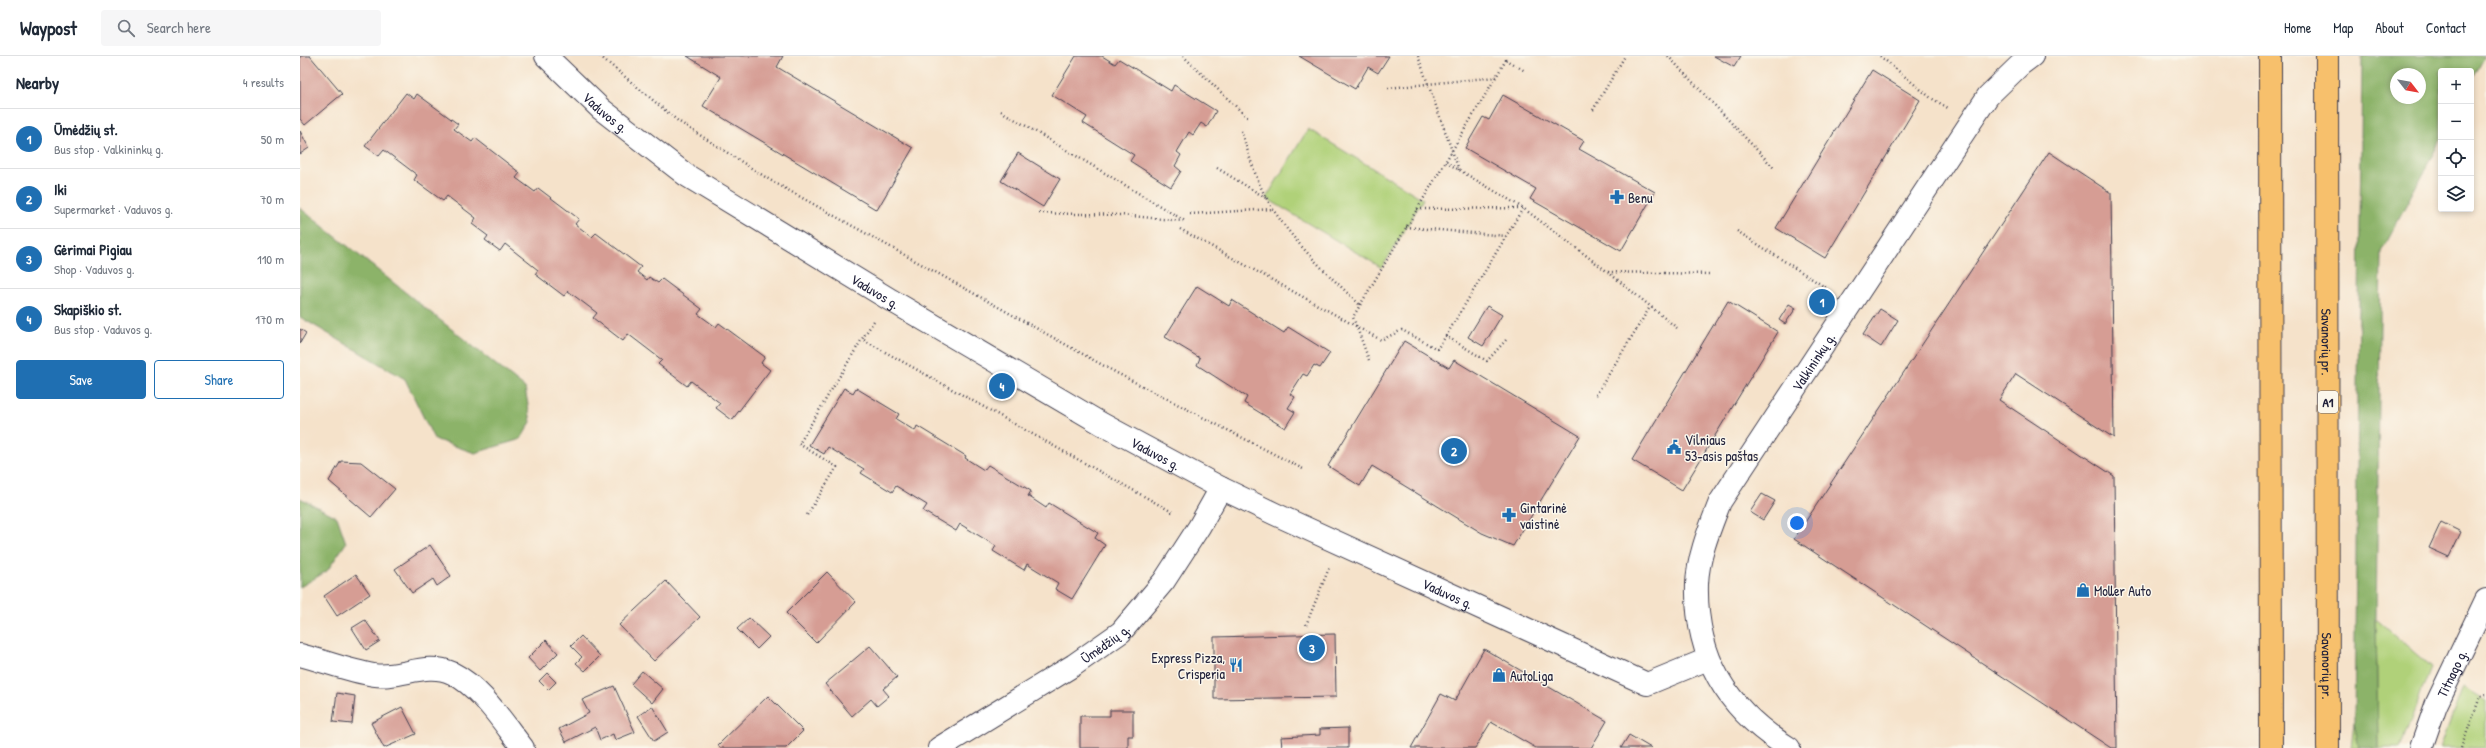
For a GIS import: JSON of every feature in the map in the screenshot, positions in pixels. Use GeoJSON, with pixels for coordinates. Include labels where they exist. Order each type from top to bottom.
{"type":"FeatureCollection","features":[{"type":"Feature","properties":{"kind":"highway"},"geometry":{"type":"LineString","coordinates":[[2270,56],[2271,748]]}},
{"type":"Feature","properties":{"kind":"highway","name":"Savanorių pr."},"geometry":{"type":"LineString","coordinates":[[2327,56],[2328,748]]}},
{"type":"Feature","properties":{"kind":"street","name":"Vaduvos g."},"geometry":{"type":"LineString","coordinates":[[546,56],[601,109],[686,175],[888,299],[1102,424],[1221,488],[1647,684],[1708,659]]}},
{"type":"Feature","properties":{"kind":"street","name":"Valkininkų g."},"geometry":{"type":"LineString","coordinates":[[1708,659],[1699,612],[1697,583],[1703,550],[1720,502],[1988,96],[2020,65],[2032,56]]}},
{"type":"Feature","properties":{"kind":"street","name":"Ūmėdžių g."},"geometry":{"type":"LineString","coordinates":[[939,748],[1074,665],[1121,632],[1164,581],[1199,527],[1221,488]]}},
{"type":"Feature","properties":{"kind":"street","name":"Titnago g."},"geometry":{"type":"LineString","coordinates":[[2421,748],[2436,705],[2486,600]]}},
{"type":"Feature","properties":{"kind":"street"},"geometry":{"type":"LineString","coordinates":[[300,655],[375,675],[435,668],[451,673],[464,680],[478,693],[523,748]]}},
{"type":"Feature","properties":{"kind":"street"},"geometry":{"type":"LineString","coordinates":[[1708,659],[1720,684],[1733,701],[1750,718],[1789,748]]}},
{"type":"Feature","properties":{"kind":"path"},"geometry":{"type":"LineString","coordinates":[[600,56],[678,121],[770,180],[1115,372],[1303,469]]}},
{"type":"Feature","properties":{"kind":"path"},"geometry":{"type":"LineString","coordinates":[[1183,56],[1248,118]]}},
{"type":"Feature","properties":{"kind":"path"},"geometry":{"type":"LineString","coordinates":[[1418,56],[1459,170]]}},
{"type":"Feature","properties":{"kind":"path"},"geometry":{"type":"LineString","coordinates":[[1369,360],[1352,317],[1509,56]]}},
{"type":"Feature","properties":{"kind":"path"},"geometry":{"type":"LineString","coordinates":[[1593,110],[1625,56]]}},
{"type":"Feature","properties":{"kind":"path"},"geometry":{"type":"LineString","coordinates":[[1668,56],[1775,169]]}},
{"type":"Feature","properties":{"kind":"path"},"geometry":{"type":"LineString","coordinates":[[1880,56],[1931,98],[1971,122]]}},
{"type":"Feature","properties":{"kind":"path"},"geometry":{"type":"LineString","coordinates":[[1506,60],[1525,71]]}},
{"type":"Feature","properties":{"kind":"path"},"geometry":{"type":"LineString","coordinates":[[1388,88],[1496,77]]}},
{"type":"Feature","properties":{"kind":"path"},"geometry":{"type":"LineString","coordinates":[[1001,111],[1185,221],[1121,215],[1039,213]]}},
{"type":"Feature","properties":{"kind":"path"},"geometry":{"type":"LineString","coordinates":[[1241,131],[1266,198],[1312,259],[1360,305]]}},
{"type":"Feature","properties":{"kind":"path"},"geometry":{"type":"LineString","coordinates":[[1446,162],[1523,208],[1608,272],[1677,328]]}},
{"type":"Feature","properties":{"kind":"path"},"geometry":{"type":"LineString","coordinates":[[1217,168],[1266,198]]}},
{"type":"Feature","properties":{"kind":"path"},"geometry":{"type":"LineString","coordinates":[[1417,209],[1523,208]]}},
{"type":"Feature","properties":{"kind":"path"},"geometry":{"type":"LineString","coordinates":[[1180,229],[1381,340],[1402,330],[1437,349],[1523,208]]}},
{"type":"Feature","properties":{"kind":"path"},"geometry":{"type":"LineString","coordinates":[[1190,214],[1274,209]]}},
{"type":"Feature","properties":{"kind":"path"},"geometry":{"type":"LineString","coordinates":[[1406,227],[1506,236]]}},
{"type":"Feature","properties":{"kind":"path"},"geometry":{"type":"LineString","coordinates":[[1737,231],[1852,304]]}},
{"type":"Feature","properties":{"kind":"path"},"geometry":{"type":"LineString","coordinates":[[1608,272],[1711,274]]}},
{"type":"Feature","properties":{"kind":"path"},"geometry":{"type":"LineString","coordinates":[[807,515],[837,466],[799,444],[862,339],[888,299]]}},
{"type":"Feature","properties":{"kind":"path"},"geometry":{"type":"LineString","coordinates":[[1596,395],[1650,307]]}},
{"type":"Feature","properties":{"kind":"path"},"geometry":{"type":"LineString","coordinates":[[1446,336],[1488,361],[1506,340]]}},
{"type":"Feature","properties":{"kind":"path"},"geometry":{"type":"LineString","coordinates":[[862,339],[1199,527]]}},
{"type":"Feature","properties":{"kind":"path"},"geometry":{"type":"LineString","coordinates":[[1306,625],[1320,585],[1340,544]]}},
{"type":"Feature","properties":{"kind":"path"},"geometry":{"type":"LineString","coordinates":[[2461,748],[2480,697],[2486,695]]}},
{"type":"Feature","properties":{"kind":"green space"},"geometry":{"type":"Polygon","coordinates":[[[2362,56],[2485,56],[2474,76],[2474,68],[2438,68],[2438,145],[2381,252],[2376,619],[2378,748],[2359,748],[2354,722],[2362,56]]]}},
{"type":"Feature","properties":{"kind":"green space"},"geometry":{"type":"Polygon","coordinates":[[[1308,129],[1423,199],[1382,268],[1266,198],[1308,129]]]}},
{"type":"Feature","properties":{"kind":"green space"},"geometry":{"type":"Polygon","coordinates":[[[300,208],[525,388],[531,422],[521,439],[475,453],[434,439],[405,379],[300,317],[300,208]]]}},
{"type":"Feature","properties":{"kind":"green space"},"geometry":{"type":"Polygon","coordinates":[[[300,498],[337,517],[346,543],[327,571],[300,587],[300,498]]]}},
{"type":"Feature","properties":{"kind":"green space"},"geometry":{"type":"Polygon","coordinates":[[[2376,619],[2431,667],[2400,748],[2378,748],[2376,619]]]}},
{"type":"Feature","properties":{"kind":"green space"},"geometry":{"type":"Polygon","coordinates":[[[2463,687],[2486,701],[2486,748],[2440,748],[2463,687]]]}},
{"type":"Feature","properties":{"kind":"green space"},"geometry":{"type":"Polygon","coordinates":[[[2354,722],[2359,748],[2351,748],[2354,722]]]}},
{"type":"Feature","properties":{"kind":"building"},"geometry":{"type":"Polygon","coordinates":[[[300,56],[310,56],[342,94],[305,125],[300,119],[300,56]]]}},
{"type":"Feature","properties":{"kind":"building"},"geometry":{"type":"Polygon","coordinates":[[[687,56],[783,56],[777,67],[913,148],[877,210],[703,106],[721,77],[687,56]]]}},
{"type":"Feature","properties":{"kind":"building"},"geometry":{"type":"Polygon","coordinates":[[[1076,56],[1102,56],[1115,64],[1119,59],[1171,91],[1174,85],[1216,111],[1207,127],[1201,123],[1193,135],[1189,132],[1177,152],[1181,155],[1175,166],[1181,171],[1171,187],[1130,161],[1134,155],[1083,123],[1087,117],[1052,95],[1076,56]]]}},
{"type":"Feature","properties":{"kind":"building"},"geometry":{"type":"Polygon","coordinates":[[[1299,56],[1389,56],[1378,73],[1368,67],[1355,89],[1299,56]]]}},
{"type":"Feature","properties":{"kind":"building"},"geometry":{"type":"Polygon","coordinates":[[[1714,56],[1741,56],[1734,67],[1714,56]]]}},
{"type":"Feature","properties":{"kind":"building"},"geometry":{"type":"Polygon","coordinates":[[[1872,70],[1920,100],[1825,258],[1776,228],[1872,70]]]}},
{"type":"Feature","properties":{"kind":"building"},"geometry":{"type":"Polygon","coordinates":[[[406,93],[414,99],[417,94],[458,124],[454,129],[472,142],[475,138],[520,173],[516,178],[535,192],[538,188],[579,219],[575,224],[592,237],[596,233],[641,267],[637,272],[647,280],[649,277],[658,283],[662,279],[702,309],[698,314],[716,327],[719,323],[765,357],[761,363],[770,370],[732,420],[716,408],[720,403],[691,381],[687,386],[658,364],[662,360],[628,334],[623,341],[593,318],[597,313],[568,291],[564,296],[535,274],[538,270],[505,244],[500,251],[485,240],[488,236],[472,224],[476,218],[447,196],[443,201],[414,180],[417,175],[384,150],[379,156],[365,146],[406,93]]]}},
{"type":"Feature","properties":{"kind":"building"},"geometry":{"type":"Polygon","coordinates":[[[1503,95],[1584,141],[1579,149],[1655,192],[1621,251],[1530,199],[1536,189],[1465,148],[1483,117],[1489,120],[1503,95]]]}},
{"type":"Feature","properties":{"kind":"building"},"geometry":{"type":"Polygon","coordinates":[[[300,131],[309,148],[300,154],[300,131]]]}},
{"type":"Feature","properties":{"kind":"building"},"geometry":{"type":"Polygon","coordinates":[[[2049,152],[2111,193],[2114,438],[2016,374],[1999,400],[2114,476],[2117,748],[2111,748],[1794,539],[2049,152]]]}},
{"type":"Feature","properties":{"kind":"building"},"geometry":{"type":"Polygon","coordinates":[[[1018,153],[1060,179],[1043,207],[1001,181],[1018,153]]]}},
{"type":"Feature","properties":{"kind":"building"},"geometry":{"type":"Polygon","coordinates":[[[1197,286],[1229,306],[1232,300],[1284,333],[1288,327],[1330,353],[1320,368],[1314,365],[1307,376],[1303,374],[1290,394],[1295,397],[1288,408],[1295,412],[1285,428],[1244,403],[1247,397],[1197,365],[1200,358],[1165,337],[1197,286]]]}},
{"type":"Feature","properties":{"kind":"building"},"geometry":{"type":"Polygon","coordinates":[[[1728,301],[1778,332],[1682,490],[1632,460],[1728,301]]]}},
{"type":"Feature","properties":{"kind":"building"},"geometry":{"type":"Polygon","coordinates":[[[1789,304],[1796,308],[1785,324],[1779,320],[1789,304]]]}},
{"type":"Feature","properties":{"kind":"building"},"geometry":{"type":"Polygon","coordinates":[[[1487,306],[1502,315],[1483,346],[1468,337],[1487,306]]]}},
{"type":"Feature","properties":{"kind":"building"},"geometry":{"type":"Polygon","coordinates":[[[1880,309],[1898,320],[1881,347],[1863,335],[1880,309]]]}},
{"type":"Feature","properties":{"kind":"building"},"geometry":{"type":"Polygon","coordinates":[[[300,329],[306,333],[300,343],[300,329]]]}},
{"type":"Feature","properties":{"kind":"building"},"geometry":{"type":"Polygon","coordinates":[[[1404,341],[1449,368],[1454,360],[1580,436],[1513,546],[1482,533],[1372,466],[1360,486],[1328,466],[1404,341]]]}},
{"type":"Feature","properties":{"kind":"building"},"geometry":{"type":"Polygon","coordinates":[[[844,388],[853,393],[856,388],[899,414],[896,419],[915,431],[917,426],[966,456],[965,458],[984,470],[988,465],[1031,491],[1028,496],[1046,508],[1049,503],[1098,533],[1095,538],[1105,545],[1072,599],[1055,589],[1058,583],[1027,564],[1024,570],[993,551],[996,546],[960,524],[956,531],[923,511],[927,505],[896,486],[892,492],[861,473],[864,469],[828,447],[824,454],[809,445],[844,388]]]}},
{"type":"Feature","properties":{"kind":"building"},"geometry":{"type":"Polygon","coordinates":[[[341,461],[361,462],[395,489],[371,517],[329,481],[341,461]]]}},
{"type":"Feature","properties":{"kind":"building"},"geometry":{"type":"Polygon","coordinates":[[[1762,494],[1775,501],[1763,520],[1750,512],[1762,494]]]}},
{"type":"Feature","properties":{"kind":"building"},"geometry":{"type":"Polygon","coordinates":[[[2441,522],[2461,532],[2449,557],[2429,548],[2441,522]]]}},
{"type":"Feature","properties":{"kind":"building"},"geometry":{"type":"Polygon","coordinates":[[[430,545],[451,576],[437,586],[433,579],[412,593],[395,569],[430,545]]]}},
{"type":"Feature","properties":{"kind":"building"},"geometry":{"type":"Polygon","coordinates":[[[827,572],[856,602],[816,643],[786,613],[827,572]]]}},
{"type":"Feature","properties":{"kind":"building"},"geometry":{"type":"Polygon","coordinates":[[[356,574],[370,594],[337,616],[324,596],[356,574]]]}},
{"type":"Feature","properties":{"kind":"building"},"geometry":{"type":"Polygon","coordinates":[[[666,581],[700,617],[654,661],[619,625],[666,581]]]}},
{"type":"Feature","properties":{"kind":"building"},"geometry":{"type":"Polygon","coordinates":[[[749,618],[769,637],[757,649],[737,629],[749,618]]]}},
{"type":"Feature","properties":{"kind":"building"},"geometry":{"type":"Polygon","coordinates":[[[365,620],[380,641],[366,650],[352,628],[365,620]]]}},
{"type":"Feature","properties":{"kind":"building"},"geometry":{"type":"Polygon","coordinates":[[[1335,634],[1336,697],[1214,699],[1214,637],[1335,634]]]}},
{"type":"Feature","properties":{"kind":"building"},"geometry":{"type":"Polygon","coordinates":[[[581,636],[600,656],[585,671],[576,663],[582,657],[571,646],[581,636]]]}},
{"type":"Feature","properties":{"kind":"building"},"geometry":{"type":"Polygon","coordinates":[[[546,640],[558,653],[540,671],[528,658],[546,640]]]}},
{"type":"Feature","properties":{"kind":"building"},"geometry":{"type":"Polygon","coordinates":[[[870,646],[897,677],[883,689],[889,696],[877,706],[871,699],[852,716],[825,684],[870,646]]]}},
{"type":"Feature","properties":{"kind":"building","name":"AutoLiga"},"geometry":{"type":"Polygon","coordinates":[[[1484,649],[1607,721],[1591,748],[1536,748],[1491,722],[1475,748],[1411,748],[1441,694],[1455,701],[1484,649]]]}},
{"type":"Feature","properties":{"kind":"building"},"geometry":{"type":"Polygon","coordinates":[[[642,671],[663,689],[652,703],[631,684],[642,671]]]}},
{"type":"Feature","properties":{"kind":"building"},"geometry":{"type":"Polygon","coordinates":[[[547,673],[556,682],[548,690],[539,681],[547,673]]]}},
{"type":"Feature","properties":{"kind":"building"},"geometry":{"type":"Polygon","coordinates":[[[614,686],[635,732],[615,740],[613,734],[600,740],[595,727],[566,742],[559,729],[589,713],[582,700],[614,686]]]}},
{"type":"Feature","properties":{"kind":"building"},"geometry":{"type":"Polygon","coordinates":[[[337,693],[355,696],[352,724],[333,722],[337,693]]]}},
{"type":"Feature","properties":{"kind":"building"},"geometry":{"type":"Polygon","coordinates":[[[768,696],[803,731],[786,748],[720,748],[718,745],[768,696]]]}},
{"type":"Feature","properties":{"kind":"building"},"geometry":{"type":"Polygon","coordinates":[[[652,706],[668,732],[654,741],[638,716],[652,706]]]}},
{"type":"Feature","properties":{"kind":"building"},"geometry":{"type":"Polygon","coordinates":[[[402,707],[416,734],[384,748],[371,723],[402,707]]]}},
{"type":"Feature","properties":{"kind":"building"},"geometry":{"type":"Polygon","coordinates":[[[1110,710],[1133,710],[1133,736],[1128,736],[1128,748],[1080,748],[1080,716],[1110,716],[1110,710]]]}},
{"type":"Feature","properties":{"kind":"building"},"geometry":{"type":"Polygon","coordinates":[[[1348,728],[1348,748],[1282,748],[1281,737],[1320,735],[1320,729],[1348,728]]]}},
{"type":"Feature","properties":{"kind":"building"},"geometry":{"type":"Polygon","coordinates":[[[1629,735],[1651,748],[1621,748],[1629,735]]]}},
{"type":"Feature","properties":{"kind":"place","name":"Benu"},"geometry":{"type":"Point","coordinates":[1617,197]}},
{"type":"Feature","properties":{"kind":"place","name":"Ūmėdžių st."},"geometry":{"type":"Point","coordinates":[1822,302]}},
{"type":"Feature","properties":{"kind":"place","name":"Skapiškio st."},"geometry":{"type":"Point","coordinates":[1002,386]}},
{"type":"Feature","properties":{"kind":"place","name":"Vilniaus 53-asis paštas"},"geometry":{"type":"Point","coordinates":[1674,447]}},
{"type":"Feature","properties":{"kind":"place","name":"Iki"},"geometry":{"type":"Point","coordinates":[1454,451]}},
{"type":"Feature","properties":{"kind":"place","name":"Gintarinė vaistinė"},"geometry":{"type":"Point","coordinates":[1509,515]}},
{"type":"Feature","properties":{"kind":"place","name":"Moller Auto"},"geometry":{"type":"Point","coordinates":[2083,590]}},
{"type":"Feature","properties":{"kind":"place","name":"Gėrimai Pigiau"},"geometry":{"type":"Point","coordinates":[1312,648]}},
{"type":"Feature","properties":{"kind":"place","name":"Express Pizza, Crisperia"},"geometry":{"type":"Point","coordinates":[1236,665]}},
{"type":"Feature","properties":{"kind":"place","name":"AutoLiga"},"geometry":{"type":"Point","coordinates":[1499,675]}}]}
